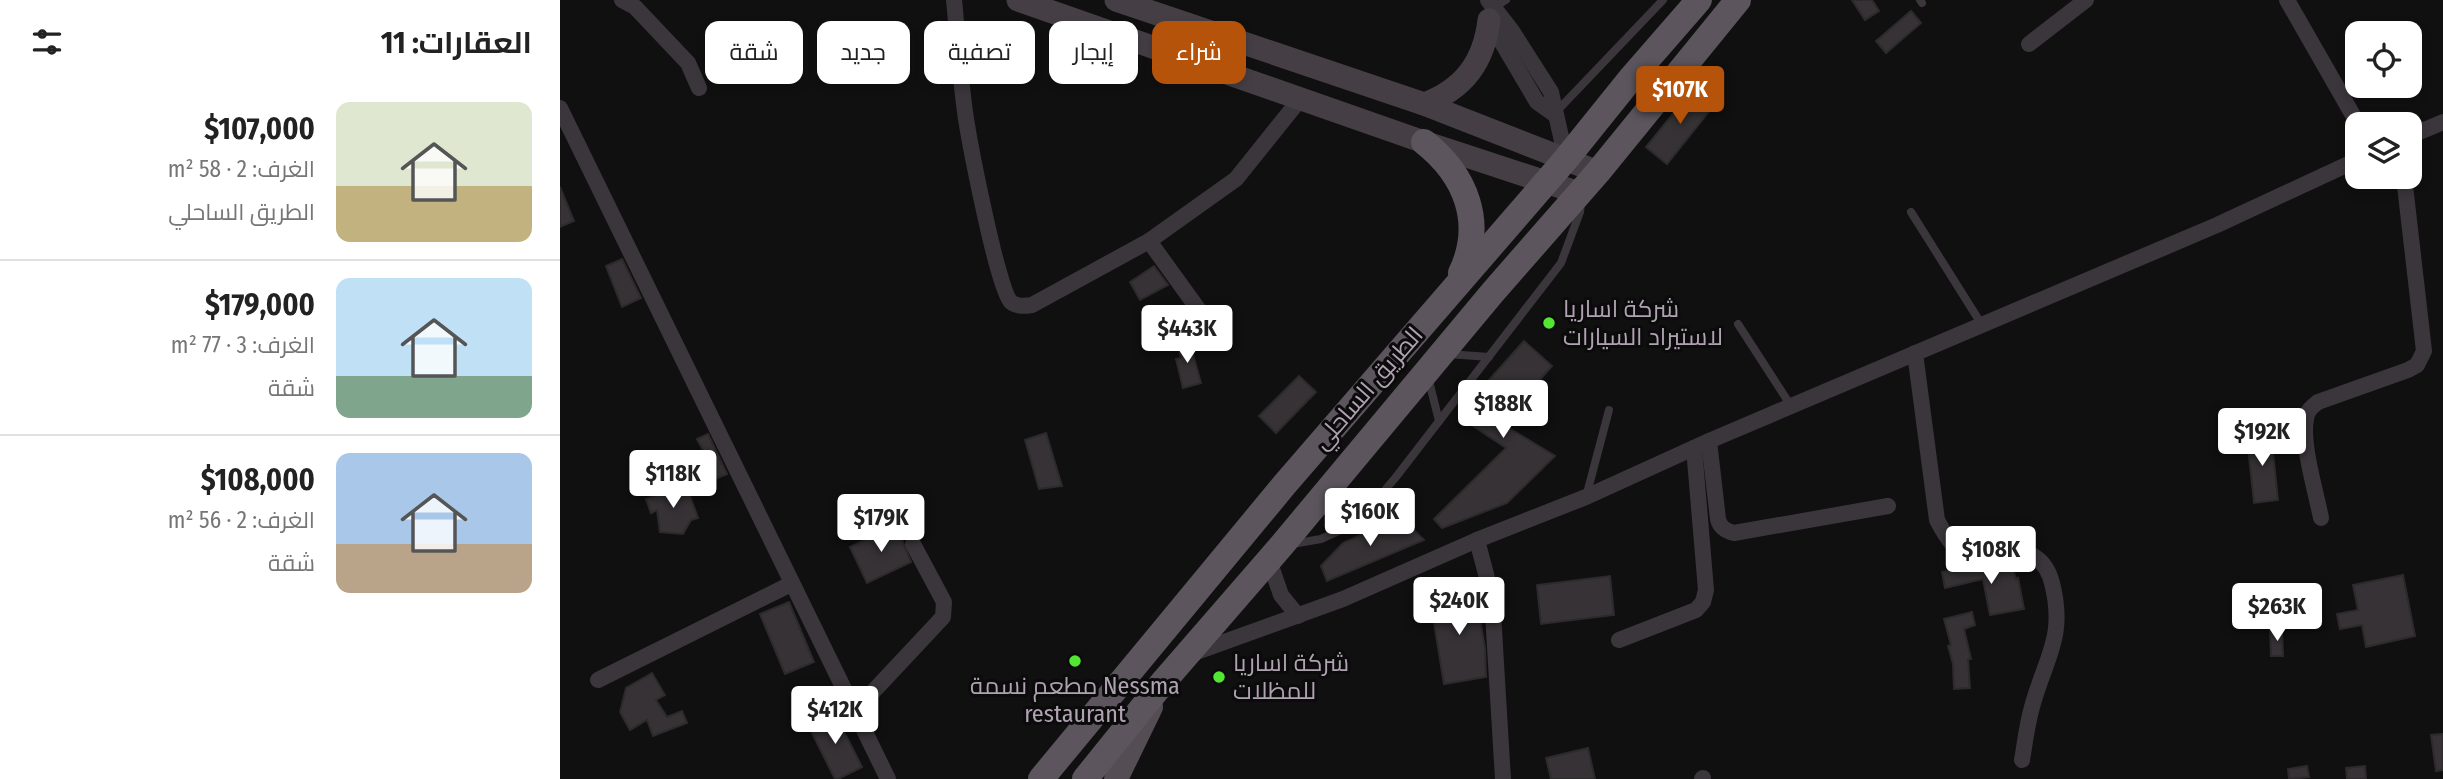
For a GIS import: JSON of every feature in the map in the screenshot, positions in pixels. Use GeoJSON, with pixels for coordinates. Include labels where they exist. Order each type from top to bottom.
{"type":"FeatureCollection","features":[{"type":"Feature","properties":{"kind":"highway","name":"الطريق الساحلي"},"geometry":{"type":"LineString","coordinates":[[1041,779],[1285,484],[1566,159],[1699,0]]}},
{"type":"Feature","properties":{"kind":"highway","name":"الطريق الساحلي"},"geometry":{"type":"LineString","coordinates":[[1085,779],[1164,681],[1189,655],[1598,172],[1738,0]]}},
{"type":"Feature","properties":{"kind":"highway"},"geometry":{"type":"LineString","coordinates":[[1424,142],[1440,155],[1452,170],[1469,206],[1472,225],[1470,245],[1457,282]]}},
{"type":"Feature","properties":{"kind":"main road"},"geometry":{"type":"LineString","coordinates":[[1018,0],[1424,142],[1579,193]]}},
{"type":"Feature","properties":{"kind":"main road"},"geometry":{"type":"LineString","coordinates":[[1116,0],[1424,104],[1598,172]]}},
{"type":"Feature","properties":{"kind":"main road"},"geometry":{"type":"LineString","coordinates":[[1424,104],[1453,90],[1465,80],[1482,52],[1492,6]]}},
{"type":"Feature","properties":{"kind":"main road"},"geometry":{"type":"LineString","coordinates":[[1116,779],[1164,681]]}},
{"type":"Feature","properties":{"kind":"street"},"geometry":{"type":"LineString","coordinates":[[622,0],[635,7],[688,64],[699,88]]}},
{"type":"Feature","properties":{"kind":"street"},"geometry":{"type":"LineString","coordinates":[[954,0],[966,119],[991,242],[1004,292],[1010,301],[1018,306],[1032,305],[1149,241],[1236,179],[1301,98]]}},
{"type":"Feature","properties":{"kind":"street"},"geometry":{"type":"LineString","coordinates":[[2029,44],[2086,0]]}},
{"type":"Feature","properties":{"kind":"street"},"geometry":{"type":"LineString","coordinates":[[2287,0],[2351,112]]}},
{"type":"Feature","properties":{"kind":"street"},"geometry":{"type":"LineString","coordinates":[[1492,6],[1537,102],[1555,114],[1561,129],[1566,159]]}},
{"type":"Feature","properties":{"kind":"street"},"geometry":{"type":"LineString","coordinates":[[561,114],[888,779]]}},
{"type":"Feature","properties":{"kind":"street"},"geometry":{"type":"LineString","coordinates":[[2422,131],[2443,122]]}},
{"type":"Feature","properties":{"kind":"street"},"geometry":{"type":"LineString","coordinates":[[1189,655],[1343,599],[1477,540],[1587,497],[1791,406],[2217,225],[2345,166]]}},
{"type":"Feature","properties":{"kind":"street"},"geometry":{"type":"LineString","coordinates":[[2321,518],[2305,436],[2309,409],[2318,402],[2408,370],[2417,365],[2424,351],[2405,189]]}},
{"type":"Feature","properties":{"kind":"street"},"geometry":{"type":"LineString","coordinates":[[1149,241],[1219,338]]}},
{"type":"Feature","properties":{"kind":"street"},"geometry":{"type":"LineString","coordinates":[[1915,353],[1937,520],[1948,541],[1961,552],[1979,558],[2005,551],[2024,550],[2041,560],[2051,580],[2058,615],[2054,642],[2032,707],[2022,760]]}},
{"type":"Feature","properties":{"kind":"street"},"geometry":{"type":"LineString","coordinates":[[1701,445],[1719,524],[1727,531],[1734,533],[1888,506]]}},
{"type":"Feature","properties":{"kind":"street"},"geometry":{"type":"LineString","coordinates":[[1619,640],[1696,610],[1703,602],[1706,590],[1701,445]]}},
{"type":"Feature","properties":{"kind":"street"},"geometry":{"type":"LineString","coordinates":[[1477,540],[1492,597],[1503,779]]}},
{"type":"Feature","properties":{"kind":"street"},"geometry":{"type":"LineString","coordinates":[[854,712],[943,617],[944,602],[913,544]]}},
{"type":"Feature","properties":{"kind":"street"},"geometry":{"type":"LineString","coordinates":[[1276,552],[1281,595],[1298,616]]}},
{"type":"Feature","properties":{"kind":"street"},"geometry":{"type":"LineString","coordinates":[[598,680],[791,584]]}},
{"type":"Feature","properties":{"kind":"lane"},"geometry":{"type":"LineString","coordinates":[[1555,114],[1663,0]]}},
{"type":"Feature","properties":{"kind":"lane"},"geometry":{"type":"LineString","coordinates":[[1276,552],[1321,539],[1358,522],[1440,421],[1561,263],[1580,212],[1579,193]]}},
{"type":"Feature","properties":{"kind":"lane"},"geometry":{"type":"LineString","coordinates":[[1911,212],[1982,325]]}},
{"type":"Feature","properties":{"kind":"lane"},"geometry":{"type":"LineString","coordinates":[[1738,324],[1791,406]]}},
{"type":"Feature","properties":{"kind":"lane"},"geometry":{"type":"LineString","coordinates":[[1440,421],[1434,363],[1489,357]]}},
{"type":"Feature","properties":{"kind":"lane"},"geometry":{"type":"LineString","coordinates":[[1587,497],[1609,411]]}},
{"type":"Feature","properties":{"kind":"building"},"geometry":{"type":"Polygon","coordinates":[[[1852,0],[1872,0],[1879,11],[1865,20],[1852,0]]]}},
{"type":"Feature","properties":{"kind":"building"},"geometry":{"type":"Polygon","coordinates":[[[1911,11],[1921,23],[1886,53],[1876,41],[1911,11]]]}},
{"type":"Feature","properties":{"kind":"building"},"geometry":{"type":"Polygon","coordinates":[[[1694,88],[1715,104],[1667,164],[1646,147],[1694,88]]]}},
{"type":"Feature","properties":{"kind":"building"},"geometry":{"type":"Polygon","coordinates":[[[560,187],[574,221],[560,227],[560,187]]]}},
{"type":"Feature","properties":{"kind":"building"},"geometry":{"type":"Polygon","coordinates":[[[622,259],[641,298],[622,307],[606,266],[622,259]]]}},
{"type":"Feature","properties":{"kind":"building"},"geometry":{"type":"Polygon","coordinates":[[[1154,266],[1168,285],[1140,300],[1130,282],[1154,266]]]}},
{"type":"Feature","properties":{"kind":"building"},"geometry":{"type":"Polygon","coordinates":[[[1189,340],[1201,383],[1183,388],[1176,359],[1181,358],[1177,343],[1189,340]]]}},
{"type":"Feature","properties":{"kind":"building"},"geometry":{"type":"Polygon","coordinates":[[[1524,341],[1552,366],[1536,384],[1542,390],[1535,398],[1524,394],[1499,422],[1555,456],[1507,503],[1442,528],[1434,519],[1506,448],[1470,424],[1489,396],[1481,389],[1524,341]]]}},
{"type":"Feature","properties":{"kind":"building"},"geometry":{"type":"Polygon","coordinates":[[[1299,376],[1316,392],[1276,433],[1259,416],[1299,376]]]}},
{"type":"Feature","properties":{"kind":"building"},"geometry":{"type":"Polygon","coordinates":[[[1046,433],[1062,486],[1039,489],[1025,440],[1046,433]]]}},
{"type":"Feature","properties":{"kind":"building"},"geometry":{"type":"Polygon","coordinates":[[[708,434],[727,474],[704,484],[700,474],[707,470],[703,461],[708,459],[697,439],[708,434]]]}},
{"type":"Feature","properties":{"kind":"building"},"geometry":{"type":"Polygon","coordinates":[[[2271,434],[2278,500],[2254,503],[2247,437],[2271,434]]]}},
{"type":"Feature","properties":{"kind":"building"},"geometry":{"type":"Polygon","coordinates":[[[686,485],[698,518],[691,520],[683,534],[660,532],[657,510],[651,513],[646,499],[686,485]]]}},
{"type":"Feature","properties":{"kind":"building"},"geometry":{"type":"Polygon","coordinates":[[[1400,517],[1424,540],[1327,581],[1321,566],[1343,543],[1400,517]]]}},
{"type":"Feature","properties":{"kind":"building"},"geometry":{"type":"Polygon","coordinates":[[[896,525],[911,562],[867,583],[850,547],[896,525]]]}},
{"type":"Feature","properties":{"kind":"building"},"geometry":{"type":"Polygon","coordinates":[[[2011,562],[2016,579],[2018,578],[2024,609],[1990,615],[1983,579],[1945,588],[1942,572],[1967,566],[1986,568],[2011,562]]]}},
{"type":"Feature","properties":{"kind":"building"},"geometry":{"type":"Polygon","coordinates":[[[2403,575],[2415,636],[2366,647],[2362,625],[2340,629],[2337,614],[2358,610],[2353,585],[2403,575]]]}},
{"type":"Feature","properties":{"kind":"building"},"geometry":{"type":"Polygon","coordinates":[[[1610,576],[1614,615],[1541,624],[1537,585],[1610,576]]]}},
{"type":"Feature","properties":{"kind":"building"},"geometry":{"type":"Polygon","coordinates":[[[1475,591],[1485,648],[1486,677],[1444,684],[1430,598],[1475,591]]]}},
{"type":"Feature","properties":{"kind":"building"},"geometry":{"type":"Polygon","coordinates":[[[789,602],[814,662],[785,674],[760,614],[789,602]]]}},
{"type":"Feature","properties":{"kind":"building"},"geometry":{"type":"Polygon","coordinates":[[[1972,612],[1975,625],[1964,629],[1971,659],[1968,659],[1970,688],[1954,689],[1953,664],[1948,646],[1951,645],[1944,619],[1972,612]]]}},
{"type":"Feature","properties":{"kind":"building"},"geometry":{"type":"Polygon","coordinates":[[[2282,630],[2283,656],[2271,656],[2270,631],[2282,630]]]}},
{"type":"Feature","properties":{"kind":"building"},"geometry":{"type":"Polygon","coordinates":[[[652,673],[665,695],[656,700],[667,717],[682,711],[687,723],[653,736],[647,720],[630,730],[620,712],[626,688],[652,673]]]}},
{"type":"Feature","properties":{"kind":"building"},"geometry":{"type":"Polygon","coordinates":[[[834,712],[862,767],[838,779],[835,779],[808,725],[834,712]]]}},
{"type":"Feature","properties":{"kind":"building"},"geometry":{"type":"Polygon","coordinates":[[[2443,734],[2443,770],[2436,771],[2431,735],[2443,734]]]}},
{"type":"Feature","properties":{"kind":"building"},"geometry":{"type":"Polygon","coordinates":[[[1588,748],[1595,779],[1551,779],[1546,758],[1588,748]]]}},
{"type":"Feature","properties":{"kind":"building"},"geometry":{"type":"Polygon","coordinates":[[[2307,766],[2309,777],[2289,779],[2288,769],[2307,766]]]}},
{"type":"Feature","properties":{"kind":"building"},"geometry":{"type":"Polygon","coordinates":[[[2365,766],[2366,779],[2347,779],[2346,768],[2365,766]]]}},
{"type":"Feature","properties":{"kind":"place","name":"شركة اساريا لاستيراد السيارات"},"geometry":{"type":"Point","coordinates":[1549,323]}},
{"type":"Feature","properties":{"kind":"place","name":"مطعم نسمة Nessma restaurant"},"geometry":{"type":"Point","coordinates":[1075,661]}},
{"type":"Feature","properties":{"kind":"place","name":"شركة اساريا للمظلات"},"geometry":{"type":"Point","coordinates":[1219,677]}}]}
